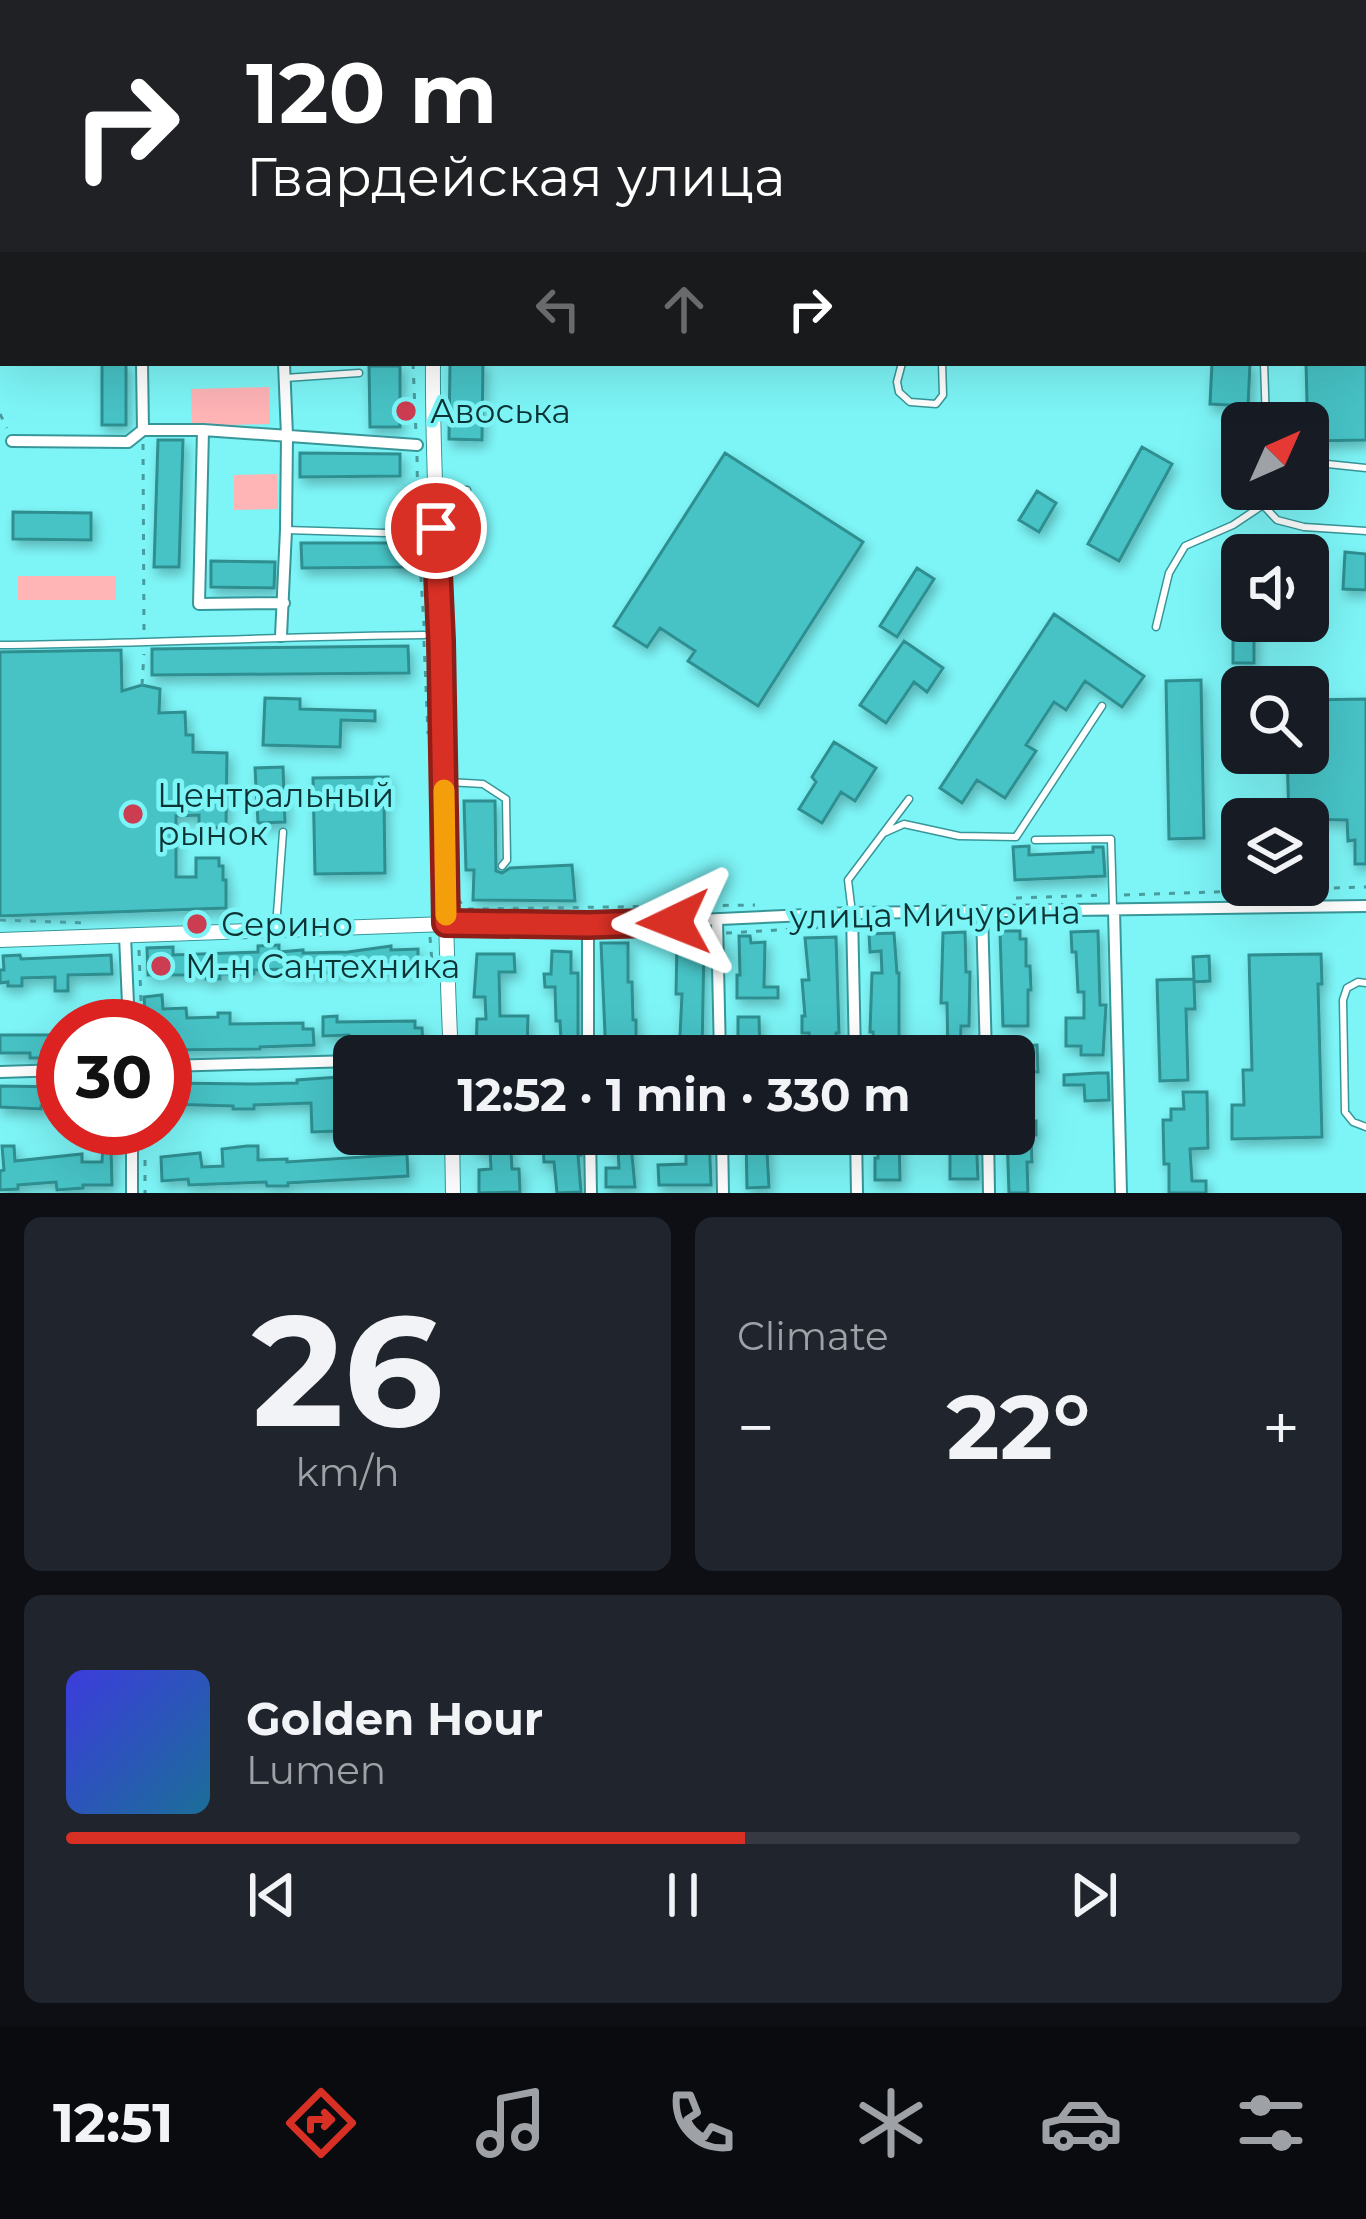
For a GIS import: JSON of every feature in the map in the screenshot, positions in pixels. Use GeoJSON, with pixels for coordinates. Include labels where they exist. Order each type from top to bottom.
{"type":"FeatureCollection","features":[{"type":"Feature","properties":{"kind":"street"},"geometry":{"type":"LineString","coordinates":[[142,366],[143,430]]}},
{"type":"Feature","properties":{"kind":"street"},"geometry":{"type":"LineString","coordinates":[[281,637],[286,530],[284,366]]}},
{"type":"Feature","properties":{"kind":"street"},"geometry":{"type":"LineString","coordinates":[[433,366],[450,1035]]}},
{"type":"Feature","properties":{"kind":"street"},"geometry":{"type":"LineString","coordinates":[[12,441],[128,442],[143,430],[202,430],[417,445]]}},
{"type":"Feature","properties":{"kind":"street"},"geometry":{"type":"LineString","coordinates":[[202,430],[200,604],[284,603]]}},
{"type":"Feature","properties":{"kind":"street","name":"улица Мичурина"},"geometry":{"type":"LineString","coordinates":[[0,940],[132,940],[446,923],[587,931],[982,911],[1366,906]]}},
{"type":"Feature","properties":{"kind":"street"},"geometry":{"type":"LineString","coordinates":[[1114,910],[1121,1193]]}},
{"type":"Feature","properties":{"kind":"street"},"geometry":{"type":"LineString","coordinates":[[982,911],[985,1035]]}},
{"type":"Feature","properties":{"kind":"street"},"geometry":{"type":"LineString","coordinates":[[852,919],[854,1035]]}},
{"type":"Feature","properties":{"kind":"street"},"geometry":{"type":"LineString","coordinates":[[717,926],[720,1035]]}},
{"type":"Feature","properties":{"kind":"street"},"geometry":{"type":"LineString","coordinates":[[587,931],[588,1035]]}},
{"type":"Feature","properties":{"kind":"street"},"geometry":{"type":"LineString","coordinates":[[130,999],[132,940]]}},
{"type":"Feature","properties":{"kind":"street"},"geometry":{"type":"LineString","coordinates":[[192,1065],[333,1062]]}},
{"type":"Feature","properties":{"kind":"street"},"geometry":{"type":"LineString","coordinates":[[0,1072],[36,1071]]}},
{"type":"Feature","properties":{"kind":"street"},"geometry":{"type":"LineString","coordinates":[[132,1155],[133,1193]]}},
{"type":"Feature","properties":{"kind":"street"},"geometry":{"type":"LineString","coordinates":[[452,1155],[453,1193]]}},
{"type":"Feature","properties":{"kind":"street"},"geometry":{"type":"LineString","coordinates":[[590,1155],[591,1193]]}},
{"type":"Feature","properties":{"kind":"street"},"geometry":{"type":"LineString","coordinates":[[723,1155],[724,1193]]}},
{"type":"Feature","properties":{"kind":"street"},"geometry":{"type":"LineString","coordinates":[[856,1155],[857,1193]]}},
{"type":"Feature","properties":{"kind":"street"},"geometry":{"type":"LineString","coordinates":[[988,1155],[989,1193]]}},
{"type":"Feature","properties":{"kind":"lane"},"geometry":{"type":"LineString","coordinates":[[901,366],[899,392],[910,402],[937,404],[943,394],[942,366]]}},
{"type":"Feature","properties":{"kind":"lane"},"geometry":{"type":"LineString","coordinates":[[1264,366],[1265,402]]}},
{"type":"Feature","properties":{"kind":"lane"},"geometry":{"type":"LineString","coordinates":[[285,378],[359,373]]}},
{"type":"Feature","properties":{"kind":"lane"},"geometry":{"type":"LineString","coordinates":[[1329,464],[1366,467]]}},
{"type":"Feature","properties":{"kind":"lane"},"geometry":{"type":"LineString","coordinates":[[434,490],[467,490]]}},
{"type":"Feature","properties":{"kind":"lane"},"geometry":{"type":"LineString","coordinates":[[1156,627],[1169,573],[1184,547],[1256,510]]}},
{"type":"Feature","properties":{"kind":"lane"},"geometry":{"type":"LineString","coordinates":[[1268,510],[1277,520],[1304,527],[1366,531]]}},
{"type":"Feature","properties":{"kind":"lane"},"geometry":{"type":"LineString","coordinates":[[286,530],[418,533]]}},
{"type":"Feature","properties":{"kind":"lane"},"geometry":{"type":"LineString","coordinates":[[0,645],[424,635]]}},
{"type":"Feature","properties":{"kind":"lane"},"geometry":{"type":"LineString","coordinates":[[884,833],[904,824],[959,836],[1016,837],[1102,706]]}},
{"type":"Feature","properties":{"kind":"lane"},"geometry":{"type":"LineString","coordinates":[[444,782],[483,784],[506,799],[507,860],[502,866]]}},
{"type":"Feature","properties":{"kind":"lane"},"geometry":{"type":"LineString","coordinates":[[852,919],[848,880],[909,800]]}},
{"type":"Feature","properties":{"kind":"lane"},"geometry":{"type":"LineString","coordinates":[[276,931],[283,832]]}},
{"type":"Feature","properties":{"kind":"lane"},"geometry":{"type":"LineString","coordinates":[[1035,840],[1111,839],[1114,910]]}},
{"type":"Feature","properties":{"kind":"lane"},"geometry":{"type":"LineString","coordinates":[[1366,983],[1347,988],[1343,1000],[1345,1112],[1366,1127]]}},
{"type":"Feature","properties":{"kind":"path"},"geometry":{"type":"LineString","coordinates":[[413,366],[429,746]]}},
{"type":"Feature","properties":{"kind":"path"},"geometry":{"type":"LineString","coordinates":[[0,414],[12,441]]}},
{"type":"Feature","properties":{"kind":"path"},"geometry":{"type":"LineString","coordinates":[[142,685],[143,430]]}},
{"type":"Feature","properties":{"kind":"path"},"geometry":{"type":"LineString","coordinates":[[587,931],[852,919]]}},
{"type":"Feature","properties":{"kind":"path"},"geometry":{"type":"LineString","coordinates":[[0,920],[105,923]]}},
{"type":"Feature","properties":{"kind":"path"},"geometry":{"type":"LineString","coordinates":[[420,934],[429,935]]}},
{"type":"Feature","properties":{"kind":"path"},"geometry":{"type":"LineString","coordinates":[[132,940],[139,999]]}},
{"type":"Feature","properties":{"kind":"shaded area"},"geometry":{"type":"Polygon","coordinates":[[[269,387],[270,424],[192,426],[191,389],[269,387]]]}},
{"type":"Feature","properties":{"kind":"shaded area"},"geometry":{"type":"Polygon","coordinates":[[[277,474],[278,509],[234,510],[234,475],[277,474]]]}},
{"type":"Feature","properties":{"kind":"shaded area"},"geometry":{"type":"Polygon","coordinates":[[[18,576],[116,576],[116,600],[18,600],[18,576]]]}},
{"type":"Feature","properties":{"kind":"building"},"geometry":{"type":"Polygon","coordinates":[[[102,366],[126,366],[126,425],[102,425],[102,366]]]}},
{"type":"Feature","properties":{"kind":"building"},"geometry":{"type":"Polygon","coordinates":[[[369,366],[400,366],[400,427],[370,427],[369,366]]]}},
{"type":"Feature","properties":{"kind":"building"},"geometry":{"type":"Polygon","coordinates":[[[450,366],[483,366],[482,440],[449,439],[450,366]]]}},
{"type":"Feature","properties":{"kind":"building"},"geometry":{"type":"Polygon","coordinates":[[[1212,366],[1250,366],[1248,402],[1210,404],[1212,366]]]}},
{"type":"Feature","properties":{"kind":"building"},"geometry":{"type":"Polygon","coordinates":[[[1306,366],[1366,366],[1366,440],[1329,441],[1329,402],[1307,402],[1306,366]]]}},
{"type":"Feature","properties":{"kind":"building"},"geometry":{"type":"Polygon","coordinates":[[[158,440],[183,440],[179,567],[154,567],[158,440]]]}},
{"type":"Feature","properties":{"kind":"building"},"geometry":{"type":"Polygon","coordinates":[[[1142,447],[1172,464],[1119,561],[1088,544],[1142,447]]]}},
{"type":"Feature","properties":{"kind":"building"},"geometry":{"type":"Polygon","coordinates":[[[300,453],[400,454],[400,476],[300,477],[300,453]]]}},
{"type":"Feature","properties":{"kind":"building"},"geometry":{"type":"Polygon","coordinates":[[[725,453],[863,542],[758,706],[688,661],[695,651],[660,628],[647,647],[614,626],[725,453]]]}},
{"type":"Feature","properties":{"kind":"building"},"geometry":{"type":"Polygon","coordinates":[[[1037,491],[1056,503],[1039,532],[1019,520],[1037,491]]]}},
{"type":"Feature","properties":{"kind":"building"},"geometry":{"type":"Polygon","coordinates":[[[13,512],[91,513],[91,540],[13,539],[13,512]]]}},
{"type":"Feature","properties":{"kind":"building"},"geometry":{"type":"Polygon","coordinates":[[[301,543],[405,543],[406,567],[302,568],[301,543]]]}},
{"type":"Feature","properties":{"kind":"building"},"geometry":{"type":"Polygon","coordinates":[[[1345,552],[1366,554],[1366,590],[1343,589],[1345,552]]]}},
{"type":"Feature","properties":{"kind":"building"},"geometry":{"type":"Polygon","coordinates":[[[211,561],[275,562],[274,588],[211,587],[211,561]]]}},
{"type":"Feature","properties":{"kind":"building"},"geometry":{"type":"Polygon","coordinates":[[[917,568],[934,579],[897,637],[880,626],[917,568]]]}},
{"type":"Feature","properties":{"kind":"building"},"geometry":{"type":"Polygon","coordinates":[[[1054,614],[1144,676],[1122,707],[1085,681],[1066,710],[1054,702],[1026,745],[1036,751],[1005,798],[977,780],[962,803],[940,788],[1054,614]]]}},
{"type":"Feature","properties":{"kind":"building"},"geometry":{"type":"Polygon","coordinates":[[[904,641],[943,668],[927,692],[914,682],[886,723],[860,705],[904,641]]]}},
{"type":"Feature","properties":{"kind":"building"},"geometry":{"type":"Polygon","coordinates":[[[1233,642],[1254,642],[1254,663],[1233,663],[1233,642]]]}},
{"type":"Feature","properties":{"kind":"building"},"geometry":{"type":"Polygon","coordinates":[[[408,646],[409,673],[152,675],[152,649],[408,646]]]}},
{"type":"Feature","properties":{"kind":"building","name":"Центральный рынок"},"geometry":{"type":"Polygon","coordinates":[[[121,650],[122,691],[142,685],[160,689],[159,713],[185,712],[193,752],[227,753],[226,828],[199,827],[199,815],[176,816],[176,877],[196,877],[196,858],[219,858],[226,880],[226,908],[0,916],[0,652],[121,650]]]}},
{"type":"Feature","properties":{"kind":"building"},"geometry":{"type":"Polygon","coordinates":[[[1201,680],[1204,838],[1169,839],[1166,681],[1201,680]]]}},
{"type":"Feature","properties":{"kind":"building"},"geometry":{"type":"Polygon","coordinates":[[[265,698],[300,699],[300,709],[375,711],[375,721],[341,720],[340,747],[263,745],[265,698]]]}},
{"type":"Feature","properties":{"kind":"building"},"geometry":{"type":"Polygon","coordinates":[[[1366,699],[1366,864],[1355,864],[1355,840],[1348,841],[1347,820],[1329,820],[1329,798],[1288,798],[1288,774],[1329,774],[1329,700],[1366,699]]]}},
{"type":"Feature","properties":{"kind":"building"},"geometry":{"type":"Polygon","coordinates":[[[834,742],[876,768],[855,801],[841,792],[822,823],[799,809],[834,742]]]}},
{"type":"Feature","properties":{"kind":"building"},"geometry":{"type":"Polygon","coordinates":[[[283,767],[285,822],[258,823],[255,768],[283,767]]]}},
{"type":"Feature","properties":{"kind":"building"},"geometry":{"type":"Polygon","coordinates":[[[388,777],[385,873],[315,874],[313,778],[388,777]]]}},
{"type":"Feature","properties":{"kind":"building"},"geometry":{"type":"Polygon","coordinates":[[[464,801],[495,801],[496,871],[572,865],[575,901],[473,900],[474,870],[466,870],[464,801]]]}},
{"type":"Feature","properties":{"kind":"building"},"geometry":{"type":"Polygon","coordinates":[[[1029,846],[1029,855],[1093,852],[1093,847],[1103,847],[1105,876],[1015,880],[1013,847],[1029,846]]]}},
{"type":"Feature","properties":{"kind":"building"},"geometry":{"type":"Polygon","coordinates":[[[1000,931],[1020,931],[1020,939],[1026,939],[1031,990],[1028,1026],[1003,1026],[1000,931]]]}},
{"type":"Feature","properties":{"kind":"building"},"geometry":{"type":"Polygon","coordinates":[[[1098,931],[1100,1005],[1106,1005],[1103,1055],[1081,1055],[1081,1046],[1066,1046],[1066,1018],[1084,1018],[1084,992],[1078,992],[1071,932],[1098,931]]]}},
{"type":"Feature","properties":{"kind":"building"},"geometry":{"type":"Polygon","coordinates":[[[965,932],[969,1026],[961,1026],[961,1035],[948,1035],[947,1003],[941,1003],[943,933],[965,932]]]}},
{"type":"Feature","properties":{"kind":"building"},"geometry":{"type":"Polygon","coordinates":[[[894,933],[899,1035],[870,1032],[872,973],[882,973],[881,951],[870,952],[869,934],[894,933]]]}},
{"type":"Feature","properties":{"kind":"building"},"geometry":{"type":"Polygon","coordinates":[[[739,936],[750,936],[751,943],[765,942],[764,987],[778,987],[778,998],[737,998],[739,936]]]}},
{"type":"Feature","properties":{"kind":"building"},"geometry":{"type":"Polygon","coordinates":[[[836,937],[836,1035],[802,1033],[802,980],[809,980],[805,938],[836,937]]]}},
{"type":"Feature","properties":{"kind":"building"},"geometry":{"type":"Polygon","coordinates":[[[601,943],[628,943],[636,1035],[605,1035],[601,943]]]}},
{"type":"Feature","properties":{"kind":"building"},"geometry":{"type":"Polygon","coordinates":[[[677,943],[704,943],[702,1035],[680,1035],[682,994],[676,994],[677,943]]]}},
{"type":"Feature","properties":{"kind":"building"},"geometry":{"type":"Polygon","coordinates":[[[279,945],[279,952],[303,953],[391,946],[391,950],[418,949],[418,970],[287,974],[286,969],[254,970],[254,974],[220,974],[220,979],[148,975],[147,948],[173,947],[173,955],[258,952],[258,946],[279,945]]]}},
{"type":"Feature","properties":{"kind":"building"},"geometry":{"type":"Polygon","coordinates":[[[552,951],[571,952],[571,973],[578,973],[578,1035],[561,1035],[555,987],[545,987],[544,974],[551,974],[552,951]]]}},
{"type":"Feature","properties":{"kind":"building"},"geometry":{"type":"Polygon","coordinates":[[[477,954],[514,954],[515,972],[499,972],[500,1016],[528,1016],[527,1035],[477,1035],[477,1019],[486,1019],[485,997],[474,997],[477,954]]]}},
{"type":"Feature","properties":{"kind":"building"},"geometry":{"type":"Polygon","coordinates":[[[1321,954],[1322,1137],[1232,1139],[1232,1105],[1244,1105],[1243,1070],[1252,1070],[1249,955],[1321,954]]]}},
{"type":"Feature","properties":{"kind":"building"},"geometry":{"type":"Polygon","coordinates":[[[20,955],[21,959],[111,955],[112,974],[68,975],[68,991],[55,991],[55,977],[22,978],[22,986],[0,983],[3,956],[20,955]]]}},
{"type":"Feature","properties":{"kind":"building"},"geometry":{"type":"Polygon","coordinates":[[[1209,956],[1210,981],[1194,982],[1195,1009],[1186,1009],[1188,1080],[1160,1081],[1157,980],[1194,979],[1193,957],[1209,956]]]}},
{"type":"Feature","properties":{"kind":"building"},"geometry":{"type":"Polygon","coordinates":[[[230,1013],[230,1024],[303,1023],[303,1029],[313,1029],[314,1045],[192,1050],[192,1018],[230,1013]]]}},
{"type":"Feature","properties":{"kind":"building"},"geometry":{"type":"Polygon","coordinates":[[[337,1016],[337,1022],[415,1021],[422,1035],[323,1036],[323,1017],[337,1016]]]}},
{"type":"Feature","properties":{"kind":"building"},"geometry":{"type":"Polygon","coordinates":[[[738,1017],[759,1017],[759,1035],[738,1035],[738,1017]]]}},
{"type":"Feature","properties":{"kind":"building"},"geometry":{"type":"Polygon","coordinates":[[[0,1035],[36,1035],[36,1058],[30,1058],[30,1053],[0,1053],[0,1035]]]}},
{"type":"Feature","properties":{"kind":"building"},"geometry":{"type":"Polygon","coordinates":[[[1108,1073],[1109,1100],[1085,1101],[1084,1085],[1064,1085],[1064,1075],[1108,1073]]]}},
{"type":"Feature","properties":{"kind":"building"},"geometry":{"type":"Polygon","coordinates":[[[333,1077],[333,1131],[312,1132],[311,1103],[254,1105],[254,1109],[192,1105],[192,1083],[333,1077]]]}},
{"type":"Feature","properties":{"kind":"building"},"geometry":{"type":"Polygon","coordinates":[[[0,1086],[36,1087],[36,1109],[0,1107],[0,1086]]]}},
{"type":"Feature","properties":{"kind":"building"},"geometry":{"type":"Polygon","coordinates":[[[1183,1092],[1207,1092],[1208,1148],[1190,1149],[1192,1181],[1206,1181],[1206,1193],[1169,1193],[1163,1120],[1171,1120],[1171,1109],[1184,1109],[1183,1092]]]}},
{"type":"Feature","properties":{"kind":"building"},"geometry":{"type":"Polygon","coordinates":[[[2,1146],[14,1146],[15,1161],[82,1155],[82,1162],[102,1162],[102,1155],[111,1155],[112,1185],[57,1190],[56,1182],[0,1190],[2,1146]]]}},
{"type":"Feature","properties":{"kind":"building"},"geometry":{"type":"Polygon","coordinates":[[[258,1146],[258,1160],[287,1162],[407,1155],[408,1176],[288,1186],[162,1181],[161,1157],[200,1153],[202,1167],[223,1166],[222,1149],[258,1146]]]}},
{"type":"Feature","properties":{"kind":"building"},"geometry":{"type":"Polygon","coordinates":[[[490,1155],[511,1155],[512,1169],[519,1169],[520,1192],[479,1193],[479,1170],[491,1169],[490,1155]]]}},
{"type":"Feature","properties":{"kind":"building"},"geometry":{"type":"Polygon","coordinates":[[[544,1155],[578,1155],[581,1192],[557,1193],[554,1162],[544,1162],[544,1155]]]}},
{"type":"Feature","properties":{"kind":"building"},"geometry":{"type":"Polygon","coordinates":[[[618,1155],[632,1155],[635,1187],[606,1187],[606,1168],[619,1168],[618,1155]]]}},
{"type":"Feature","properties":{"kind":"building"},"geometry":{"type":"Polygon","coordinates":[[[686,1155],[710,1155],[711,1185],[659,1185],[658,1165],[686,1164],[686,1155]]]}},
{"type":"Feature","properties":{"kind":"building"},"geometry":{"type":"Polygon","coordinates":[[[746,1155],[767,1155],[769,1187],[747,1188],[746,1155]]]}},
{"type":"Feature","properties":{"kind":"building"},"geometry":{"type":"Polygon","coordinates":[[[899,1155],[900,1180],[875,1180],[878,1158],[899,1155]]]}},
{"type":"Feature","properties":{"kind":"building"},"geometry":{"type":"Polygon","coordinates":[[[950,1155],[977,1155],[978,1179],[950,1179],[950,1155]]]}},
{"type":"Feature","properties":{"kind":"building"},"geometry":{"type":"Polygon","coordinates":[[[1008,1155],[1032,1155],[1032,1162],[1027,1162],[1028,1193],[1009,1193],[1008,1155]]]}},
{"type":"Feature","properties":{"kind":"slow traffic"},"geometry":{"type":"LineString","coordinates":[[444,790],[446,915]]}},
{"type":"Feature","properties":{"kind":"place","name":"Авоська"},"geometry":{"type":"Point","coordinates":[406,411]}},
{"type":"Feature","properties":{"kind":"place","name":"Центральный рынок"},"geometry":{"type":"Point","coordinates":[133,814]}},
{"type":"Feature","properties":{"kind":"place","name":"Серино"},"geometry":{"type":"Point","coordinates":[197,924]}},
{"type":"Feature","properties":{"kind":"place","name":"М-н Сантехника"},"geometry":{"type":"Point","coordinates":[161,966]}},
{"type":"Feature","properties":{"kind":"route"},"geometry":{"type":"LineString","coordinates":[[436,528],[446,923],[674,922]]}}]}
